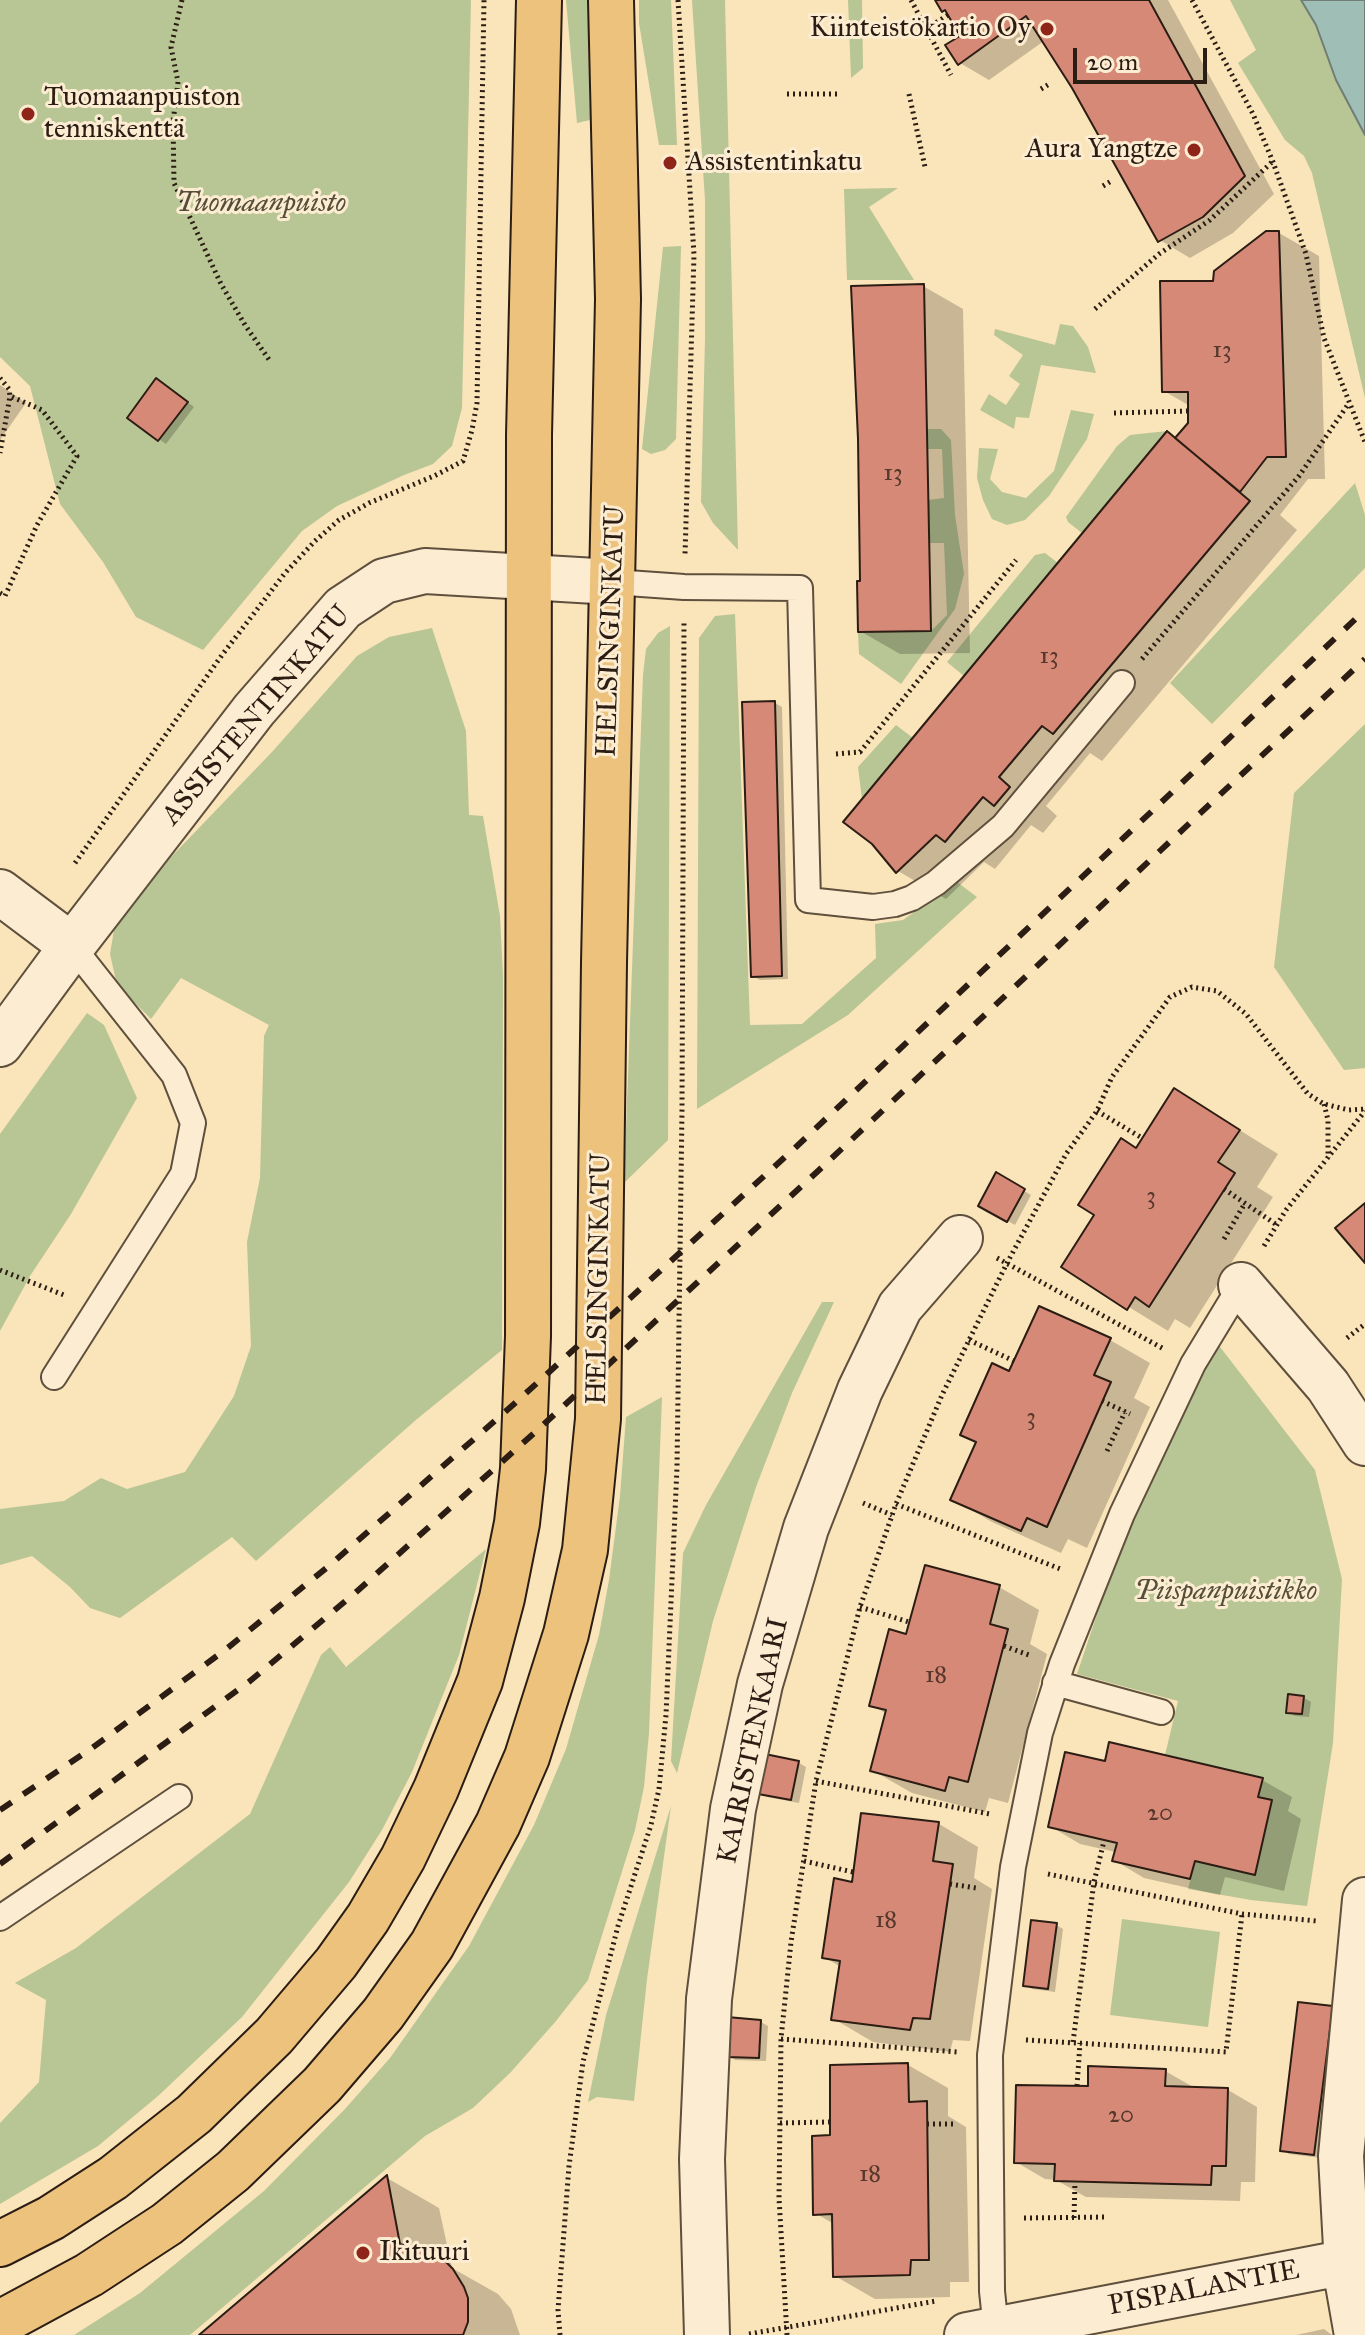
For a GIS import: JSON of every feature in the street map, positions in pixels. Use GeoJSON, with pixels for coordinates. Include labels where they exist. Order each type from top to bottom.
{"type":"FeatureCollection","features":[{"type":"Feature","properties":{"kind":"main road"},"geometry":{"type":"LineString","coordinates":[[0,2244],[51,2218],[113,2178],[194,2114],[274,2036],[336,1963],[368,1918],[403,1858],[460,1736],[480,1681],[502,1598],[517,1523],[523,1469],[528,1336],[529,435],[539,0]]}},
{"type":"Feature","properties":{"kind":"main road","name":"HELSINGINKATU"},"geometry":{"type":"LineString","coordinates":[[0,2323],[89,2275],[167,2224],[233,2171],[322,2085],[383,2014],[432,1945],[492,1837],[527,1757],[566,1634],[585,1550],[597,1438],[618,299],[611,0]]}},
{"type":"Feature","properties":{"kind":"street","name":"ASSISTENTINKATU"},"geometry":{"type":"LineString","coordinates":[[0,1044],[254,710],[343,608],[384,581],[425,571],[613,582]]}},
{"type":"Feature","properties":{"kind":"street"},"geometry":{"type":"LineString","coordinates":[[0,892],[72,946]]}},
{"type":"Feature","properties":{"kind":"street","name":"KAIRISTENKAARI"},"geometry":{"type":"LineString","coordinates":[[707,2335],[702,2159],[709,1999],[733,1809],[760,1684],[806,1528],[860,1390],[900,1307],[960,1238]]}},
{"type":"Feature","properties":{"kind":"street"},"geometry":{"type":"LineString","coordinates":[[1241,1285],[1328,1386],[1365,1443]]}},
{"type":"Feature","properties":{"kind":"street"},"geometry":{"type":"LineString","coordinates":[[1357,2335],[1347,2262],[1341,2156],[1364,1912]]}},
{"type":"Feature","properties":{"kind":"street","name":"PISPALANTIE"},"geometry":{"type":"LineString","coordinates":[[985,2319],[1347,2262]]}},
{"type":"Feature","properties":{"kind":"lane"},"geometry":{"type":"LineString","coordinates":[[613,582],[684,587],[800,588],[808,900],[873,907],[912,898],[936,883],[1003,826],[1122,683]]}},
{"type":"Feature","properties":{"kind":"lane"},"geometry":{"type":"LineString","coordinates":[[54,1377],[183,1174],[193,1123],[174,1075],[72,946]]}},
{"type":"Feature","properties":{"kind":"lane"},"geometry":{"type":"LineString","coordinates":[[985,2319],[991,2219],[992,2046],[1013,1867],[1040,1733],[1055,1683],[1122,1514],[1193,1364],[1241,1285]]}},
{"type":"Feature","properties":{"kind":"lane"},"geometry":{"type":"LineString","coordinates":[[1055,1683],[1161,1712]]}},
{"type":"Feature","properties":{"kind":"lane"},"geometry":{"type":"LineString","coordinates":[[0,1918],[179,1797]]}},
{"type":"Feature","properties":{"kind":"path"},"geometry":{"type":"LineString","coordinates":[[182,0],[171,47],[178,82],[173,122],[174,183],[221,284],[270,361]]}},
{"type":"Feature","properties":{"kind":"path"},"geometry":{"type":"LineString","coordinates":[[463,461],[477,403],[484,0]]}},
{"type":"Feature","properties":{"kind":"path"},"geometry":{"type":"LineString","coordinates":[[678,0],[694,255],[685,552]]}},
{"type":"Feature","properties":{"kind":"path"},"geometry":{"type":"LineString","coordinates":[[911,0],[951,75]]}},
{"type":"Feature","properties":{"kind":"path"},"geometry":{"type":"LineString","coordinates":[[1192,0],[1253,114],[1273,162],[1306,254],[1324,338],[1365,442]]}},
{"type":"Feature","properties":{"kind":"path"},"geometry":{"type":"LineString","coordinates":[[926,29],[948,15]]}},
{"type":"Feature","properties":{"kind":"path"},"geometry":{"type":"LineString","coordinates":[[1041,89],[1051,83]]}},
{"type":"Feature","properties":{"kind":"path"},"geometry":{"type":"LineString","coordinates":[[787,94],[841,94]]}},
{"type":"Feature","properties":{"kind":"path"},"geometry":{"type":"LineString","coordinates":[[909,94],[925,167]]}},
{"type":"Feature","properties":{"kind":"path"},"geometry":{"type":"LineString","coordinates":[[1095,309],[1159,254],[1210,220],[1273,162]]}},
{"type":"Feature","properties":{"kind":"path"},"geometry":{"type":"LineString","coordinates":[[1103,186],[1113,180]]}},
{"type":"Feature","properties":{"kind":"path"},"geometry":{"type":"LineString","coordinates":[[0,378],[9,389],[10,396],[0,453]]}},
{"type":"Feature","properties":{"kind":"path"},"geometry":{"type":"LineString","coordinates":[[0,593],[5,596],[37,525],[77,456],[42,410],[10,396]]}},
{"type":"Feature","properties":{"kind":"path"},"geometry":{"type":"LineString","coordinates":[[1122,683],[1299,476],[1350,402]]}},
{"type":"Feature","properties":{"kind":"path"},"geometry":{"type":"LineString","coordinates":[[1114,413],[1188,411]]}},
{"type":"Feature","properties":{"kind":"path"},"geometry":{"type":"LineString","coordinates":[[860,752],[1016,560]]}},
{"type":"Feature","properties":{"kind":"path"},"geometry":{"type":"LineString","coordinates":[[560,2335],[558,2310],[568,2181],[583,2062],[614,1940],[651,1825],[659,1789],[666,1715],[677,1467],[683,1094],[684,623]]}},
{"type":"Feature","properties":{"kind":"path"},"geometry":{"type":"LineString","coordinates":[[787,2335],[779,2198],[781,2039],[791,1942],[816,1781],[860,1607],[896,1504],[942,1395],[1007,1263],[1066,1154],[1097,1111],[1112,1077],[1170,997],[1192,987],[1217,991],[1246,1014],[1308,1094],[1324,1104],[1365,1110]]}},
{"type":"Feature","properties":{"kind":"path"},"geometry":{"type":"LineString","coordinates":[[1324,1104],[1328,1120],[1328,1158]]}},
{"type":"Feature","properties":{"kind":"path"},"geometry":{"type":"LineString","coordinates":[[1241,1285],[1277,1225],[1365,1110]]}},
{"type":"Feature","properties":{"kind":"path"},"geometry":{"type":"LineString","coordinates":[[1097,1111],[1142,1138]]}},
{"type":"Feature","properties":{"kind":"path"},"geometry":{"type":"LineString","coordinates":[[1224,1189],[1277,1225]]}},
{"type":"Feature","properties":{"kind":"path"},"geometry":{"type":"LineString","coordinates":[[1224,1239],[1245,1203]]}},
{"type":"Feature","properties":{"kind":"path"},"geometry":{"type":"LineString","coordinates":[[1007,1263],[1193,1364]]}},
{"type":"Feature","properties":{"kind":"path"},"geometry":{"type":"LineString","coordinates":[[0,1270],[99,1308]]}},
{"type":"Feature","properties":{"kind":"path"},"geometry":{"type":"LineString","coordinates":[[969,1340],[1014,1361]]}},
{"type":"Feature","properties":{"kind":"path"},"geometry":{"type":"LineString","coordinates":[[1107,1451],[1125,1412]]}},
{"type":"Feature","properties":{"kind":"path"},"geometry":{"type":"LineString","coordinates":[[896,1504],[1094,1582]]}},
{"type":"Feature","properties":{"kind":"path"},"geometry":{"type":"LineString","coordinates":[[860,1607],[909,1622]]}},
{"type":"Feature","properties":{"kind":"path"},"geometry":{"type":"LineString","coordinates":[[816,1781],[1022,1820]]}},
{"type":"Feature","properties":{"kind":"path"},"geometry":{"type":"LineString","coordinates":[[1077,2086],[1076,2043],[1094,1882],[1104,1841]]}},
{"type":"Feature","properties":{"kind":"path"},"geometry":{"type":"LineString","coordinates":[[803,1860],[853,1872]]}},
{"type":"Feature","properties":{"kind":"path"},"geometry":{"type":"LineString","coordinates":[[1013,1867],[1242,1914],[1364,1912]]}},
{"type":"Feature","properties":{"kind":"path"},"geometry":{"type":"LineString","coordinates":[[781,2039],[992,2046],[1076,2043],[1226,2052],[1242,1914]]}},
{"type":"Feature","properties":{"kind":"path"},"geometry":{"type":"LineString","coordinates":[[780,2123],[830,2122]]}},
{"type":"Feature","properties":{"kind":"path"},"geometry":{"type":"LineString","coordinates":[[1074,2218],[1075,2181]]}},
{"type":"Feature","properties":{"kind":"path"},"geometry":{"type":"LineString","coordinates":[[991,2219],[1108,2217]]}},
{"type":"Feature","properties":{"kind":"path"},"geometry":{"type":"LineString","coordinates":[[741,2335],[787,2327],[985,2319]]}},
{"type":"Feature","properties":{"kind":"green space","name":"Tuomaanpuisto"},"geometry":{"type":"Polygon","coordinates":[[[0,0],[471,0],[462,408],[452,446],[433,464],[337,506],[302,531],[203,650],[136,617],[103,562],[60,504],[30,386],[0,357],[0,0]],[[156,378],[127,418],[158,441],[188,402],[156,378]]]}},
{"type":"Feature","properties":{"kind":"green space"},"geometry":{"type":"Polygon","coordinates":[[[566,0],[588,0],[590,120],[577,123],[566,0]]]}},
{"type":"Feature","properties":{"kind":"green space"},"geometry":{"type":"Polygon","coordinates":[[[639,0],[671,0],[677,145],[659,145],[639,23],[639,0]]]}},
{"type":"Feature","properties":{"kind":"green space"},"geometry":{"type":"Polygon","coordinates":[[[692,0],[725,0],[738,550],[713,523],[701,502],[705,200],[692,0]]]}},
{"type":"Feature","properties":{"kind":"green space"},"geometry":{"type":"Polygon","coordinates":[[[848,0],[862,0],[863,68],[851,78],[848,0]]]}},
{"type":"Feature","properties":{"kind":"green space"},"geometry":{"type":"Polygon","coordinates":[[[1230,0],[1301,0],[1316,25],[1336,80],[1365,135],[1365,398],[1312,173],[1304,156],[1285,140],[1238,63],[1256,50],[1230,0]]]}},
{"type":"Feature","properties":{"kind":"green space"},"geometry":{"type":"Polygon","coordinates":[[[898,188],[869,207],[914,280],[847,280],[844,189],[898,188]]]}},
{"type":"Feature","properties":{"kind":"green space"},"geometry":{"type":"Polygon","coordinates":[[[681,246],[676,439],[665,450],[651,454],[642,449],[663,247],[681,246]]]}},
{"type":"Feature","properties":{"kind":"green space"},"geometry":{"type":"Polygon","coordinates":[[[1060,324],[1073,326],[1088,347],[1096,373],[1041,365],[1029,418],[1016,417],[1014,429],[980,410],[989,394],[1006,405],[1020,384],[1009,376],[1023,355],[994,335],[995,329],[1055,345],[1060,324]]]}},
{"type":"Feature","properties":{"kind":"green space"},"geometry":{"type":"Polygon","coordinates":[[[1071,410],[1094,414],[1087,439],[1049,496],[1025,520],[1007,525],[992,519],[977,478],[979,448],[998,449],[990,479],[1002,492],[1026,498],[1054,471],[1071,410]]]}},
{"type":"Feature","properties":{"kind":"green space"},"geometry":{"type":"Polygon","coordinates":[[[927,429],[941,429],[951,440],[955,515],[964,574],[955,609],[901,684],[859,654],[858,632],[931,631],[947,615],[944,543],[929,543],[928,500],[944,498],[942,449],[927,449],[927,429]]]}},
{"type":"Feature","properties":{"kind":"green space"},"geometry":{"type":"Polygon","coordinates":[[[1167,431],[1082,533],[1068,522],[1066,517],[1117,446],[1130,435],[1167,431]]]}},
{"type":"Feature","properties":{"kind":"green space"},"geometry":{"type":"Polygon","coordinates":[[[1355,483],[1365,515],[1365,568],[1212,724],[1170,683],[1355,483]]]}},
{"type":"Feature","properties":{"kind":"green space"},"geometry":{"type":"Polygon","coordinates":[[[1045,553],[1058,563],[964,676],[947,662],[1035,555],[1045,553]]]}},
{"type":"Feature","properties":{"kind":"green space"},"geometry":{"type":"Polygon","coordinates":[[[735,614],[750,1025],[802,1024],[876,958],[875,924],[903,920],[957,882],[977,897],[848,1015],[697,1109],[699,638],[715,616],[735,614]]]}},
{"type":"Feature","properties":{"kind":"green space"},"geometry":{"type":"Polygon","coordinates":[[[670,626],[668,1140],[624,1183],[643,675],[646,649],[658,633],[670,626]]]}},
{"type":"Feature","properties":{"kind":"green space"},"geometry":{"type":"Polygon","coordinates":[[[432,628],[466,731],[469,815],[483,816],[500,916],[503,976],[502,1350],[417,1419],[256,1561],[232,1537],[120,1618],[90,1608],[32,1556],[0,1565],[0,1509],[64,1501],[101,1478],[127,1489],[185,1472],[234,1396],[251,1346],[247,1242],[260,1178],[264,1036],[269,1025],[181,978],[151,1019],[117,985],[110,954],[114,930],[171,857],[272,752],[357,656],[389,637],[432,628]]]}},
{"type":"Feature","properties":{"kind":"green space"},"geometry":{"type":"Polygon","coordinates":[[[1365,724],[1365,1068],[1344,1070],[1274,967],[1294,793],[1365,724]]]}},
{"type":"Feature","properties":{"kind":"green space"},"geometry":{"type":"Polygon","coordinates":[[[896,725],[913,738],[862,799],[858,767],[896,725]]]}},
{"type":"Feature","properties":{"kind":"green space"},"geometry":{"type":"Polygon","coordinates":[[[87,1013],[104,1025],[137,1098],[0,1331],[0,1134],[87,1013]]]}},
{"type":"Feature","properties":{"kind":"green space"},"geometry":{"type":"Polygon","coordinates":[[[822,1302],[834,1302],[792,1393],[756,1487],[713,1621],[677,1773],[671,1761],[683,1553],[706,1505],[822,1302]]]}},
{"type":"Feature","properties":{"kind":"green space","name":"Piispanpuistikko"},"geometry":{"type":"Polygon","coordinates":[[[1217,1343],[1315,1470],[1342,1579],[1333,1743],[1307,1906],[1188,1889],[1195,1861],[1255,1875],[1272,1800],[1258,1797],[1263,1778],[1165,1755],[1178,1701],[1077,1674],[1126,1528],[1217,1343]]]}},
{"type":"Feature","properties":{"kind":"green space"},"geometry":{"type":"Polygon","coordinates":[[[662,1397],[649,1733],[644,1787],[635,1830],[588,1980],[511,2072],[473,2108],[425,2136],[190,2335],[74,2335],[140,2293],[264,2191],[345,2109],[390,2058],[469,1946],[534,1825],[566,1749],[599,1635],[609,1580],[626,1417],[662,1397]]]}},
{"type":"Feature","properties":{"kind":"green space"},"geometry":{"type":"Polygon","coordinates":[[[486,1549],[459,1655],[412,1772],[382,1830],[349,1882],[242,2017],[158,2096],[98,2146],[0,2204],[0,2123],[39,2082],[46,2000],[15,1983],[76,1948],[250,1814],[321,1655],[330,1647],[346,1667],[486,1549]]]}},
{"type":"Feature","properties":{"kind":"green space"},"geometry":{"type":"Polygon","coordinates":[[[671,1806],[634,2101],[597,2097],[588,2102],[606,2015],[671,1806]]]}},
{"type":"Feature","properties":{"kind":"green space"},"geometry":{"type":"Polygon","coordinates":[[[1122,1919],[1220,1932],[1208,2027],[1110,2015],[1122,1919]]]}},
{"type":"Feature","properties":{"kind":"water"},"geometry":{"type":"Polygon","coordinates":[[[1301,0],[1365,0],[1365,135],[1336,80],[1316,25],[1301,0]]]}},
{"type":"Feature","properties":{"kind":"building"},"geometry":{"type":"Polygon","coordinates":[[[935,0],[1149,0],[1245,176],[1203,217],[1158,242],[1072,88],[1026,16],[958,65],[945,45],[960,36],[945,10],[942,12],[935,0]]]}},
{"type":"Feature","properties":{"kind":"building"},"geometry":{"type":"Polygon","coordinates":[[[1266,231],[1279,231],[1286,457],[1267,457],[1240,492],[1175,438],[1188,423],[1188,392],[1162,392],[1160,281],[1213,281],[1214,271],[1266,231]]]}},
{"type":"Feature","properties":{"kind":"building"},"geometry":{"type":"Polygon","coordinates":[[[924,284],[931,631],[858,632],[858,439],[851,286],[924,284]]]}},
{"type":"Feature","properties":{"kind":"building"},"geometry":{"type":"Polygon","coordinates":[[[156,378],[188,402],[158,441],[127,418],[156,378]]]}},
{"type":"Feature","properties":{"kind":"building"},"geometry":{"type":"Polygon","coordinates":[[[1167,431],[1250,501],[1053,734],[1042,726],[999,777],[1010,787],[994,806],[983,797],[945,842],[936,835],[896,873],[872,844],[843,822],[1167,431]]]}},
{"type":"Feature","properties":{"kind":"building"},"geometry":{"type":"Polygon","coordinates":[[[775,701],[782,976],[751,977],[742,702],[775,701]]]}},
{"type":"Feature","properties":{"kind":"building"},"geometry":{"type":"Polygon","coordinates":[[[1174,1088],[1240,1130],[1218,1162],[1235,1173],[1149,1307],[1135,1297],[1127,1310],[1061,1267],[1094,1215],[1078,1205],[1121,1138],[1136,1148],[1174,1088]]]}},
{"type":"Feature","properties":{"kind":"building"},"geometry":{"type":"Polygon","coordinates":[[[996,1172],[1025,1189],[1007,1222],[978,1206],[996,1172]]]}},
{"type":"Feature","properties":{"kind":"building"},"geometry":{"type":"Polygon","coordinates":[[[1365,1203],[1365,1263],[1335,1228],[1365,1203]]]}},
{"type":"Feature","properties":{"kind":"building"},"geometry":{"type":"Polygon","coordinates":[[[1039,1306],[1111,1338],[1094,1375],[1111,1382],[1047,1527],[1027,1518],[1021,1531],[950,1500],[976,1442],[960,1435],[992,1363],[1009,1371],[1039,1306]]]}},
{"type":"Feature","properties":{"kind":"building"},"geometry":{"type":"Polygon","coordinates":[[[925,1565],[1000,1585],[990,1624],[1008,1629],[968,1782],[949,1777],[945,1791],[870,1771],[886,1710],[869,1706],[889,1629],[906,1634],[925,1565]]]}},
{"type":"Feature","properties":{"kind":"building"},"geometry":{"type":"Polygon","coordinates":[[[1288,1694],[1304,1696],[1302,1714],[1286,1713],[1288,1694]]]}},
{"type":"Feature","properties":{"kind":"building"},"geometry":{"type":"Polygon","coordinates":[[[1109,1742],[1263,1778],[1258,1797],[1272,1800],[1255,1875],[1195,1861],[1190,1879],[1112,1861],[1117,1843],[1048,1827],[1065,1752],[1105,1761],[1109,1742]]]}},
{"type":"Feature","properties":{"kind":"building"},"geometry":{"type":"Polygon","coordinates":[[[765,1754],[799,1761],[791,1800],[758,1794],[765,1754]]]}},
{"type":"Feature","properties":{"kind":"building"},"geometry":{"type":"Polygon","coordinates":[[[861,1813],[939,1822],[933,1861],[953,1864],[930,2019],[913,2018],[910,2030],[831,2020],[840,1961],[822,1958],[834,1878],[852,1882],[861,1813]]]}},
{"type":"Feature","properties":{"kind":"building"},"geometry":{"type":"Polygon","coordinates":[[[1031,1920],[1057,1923],[1048,1989],[1023,1986],[1031,1920]]]}},
{"type":"Feature","properties":{"kind":"building"},"geometry":{"type":"Polygon","coordinates":[[[1298,2002],[1333,2006],[1314,2155],[1280,2151],[1298,2002]]]}},
{"type":"Feature","properties":{"kind":"building"},"geometry":{"type":"Polygon","coordinates":[[[727,2017],[761,2020],[759,2058],[726,2057],[727,2017]]]}},
{"type":"Feature","properties":{"kind":"building"},"geometry":{"type":"Polygon","coordinates":[[[908,2063],[909,2102],[927,2101],[929,2260],[911,2260],[910,2275],[833,2277],[832,2214],[813,2215],[812,2136],[830,2135],[830,2065],[908,2063]]]}},
{"type":"Feature","properties":{"kind":"building"},"geometry":{"type":"Polygon","coordinates":[[[1088,2066],[1166,2069],[1165,2086],[1228,2088],[1226,2166],[1212,2166],[1211,2185],[1054,2181],[1055,2164],[1014,2163],[1016,2085],[1088,2086],[1088,2066]]]}},
{"type":"Feature","properties":{"kind":"building","name":"Ikituuri"},"geometry":{"type":"Polygon","coordinates":[[[387,2175],[400,2244],[423,2250],[445,2261],[464,2287],[468,2298],[468,2322],[463,2335],[199,2335],[387,2175]]]}},
{"type":"Feature","properties":{"kind":"railway"},"geometry":{"type":"LineString","coordinates":[[0,1810],[92,1748],[225,1650],[330,1565],[514,1404],[796,1147],[1365,610]]}},
{"type":"Feature","properties":{"kind":"railway"},"geometry":{"type":"LineString","coordinates":[[0,1864],[250,1681],[355,1593],[542,1426],[818,1171],[1365,659]]}},
{"type":"Feature","properties":{"kind":"place","name":"Kiinteistökartio Oy"},"geometry":{"type":"Point","coordinates":[1047,29]}},
{"type":"Feature","properties":{"kind":"place","name":"Tuomaanpuiston tenniskenttä"},"geometry":{"type":"Point","coordinates":[28,114]}},
{"type":"Feature","properties":{"kind":"place","name":"Aura Yangtze"},"geometry":{"type":"Point","coordinates":[1194,150]}},
{"type":"Feature","properties":{"kind":"place","name":"Assistentinkatu"},"geometry":{"type":"Point","coordinates":[670,163]}},
{"type":"Feature","properties":{"kind":"place","name":"Ikituuri"},"geometry":{"type":"Point","coordinates":[363,2253]}}]}
